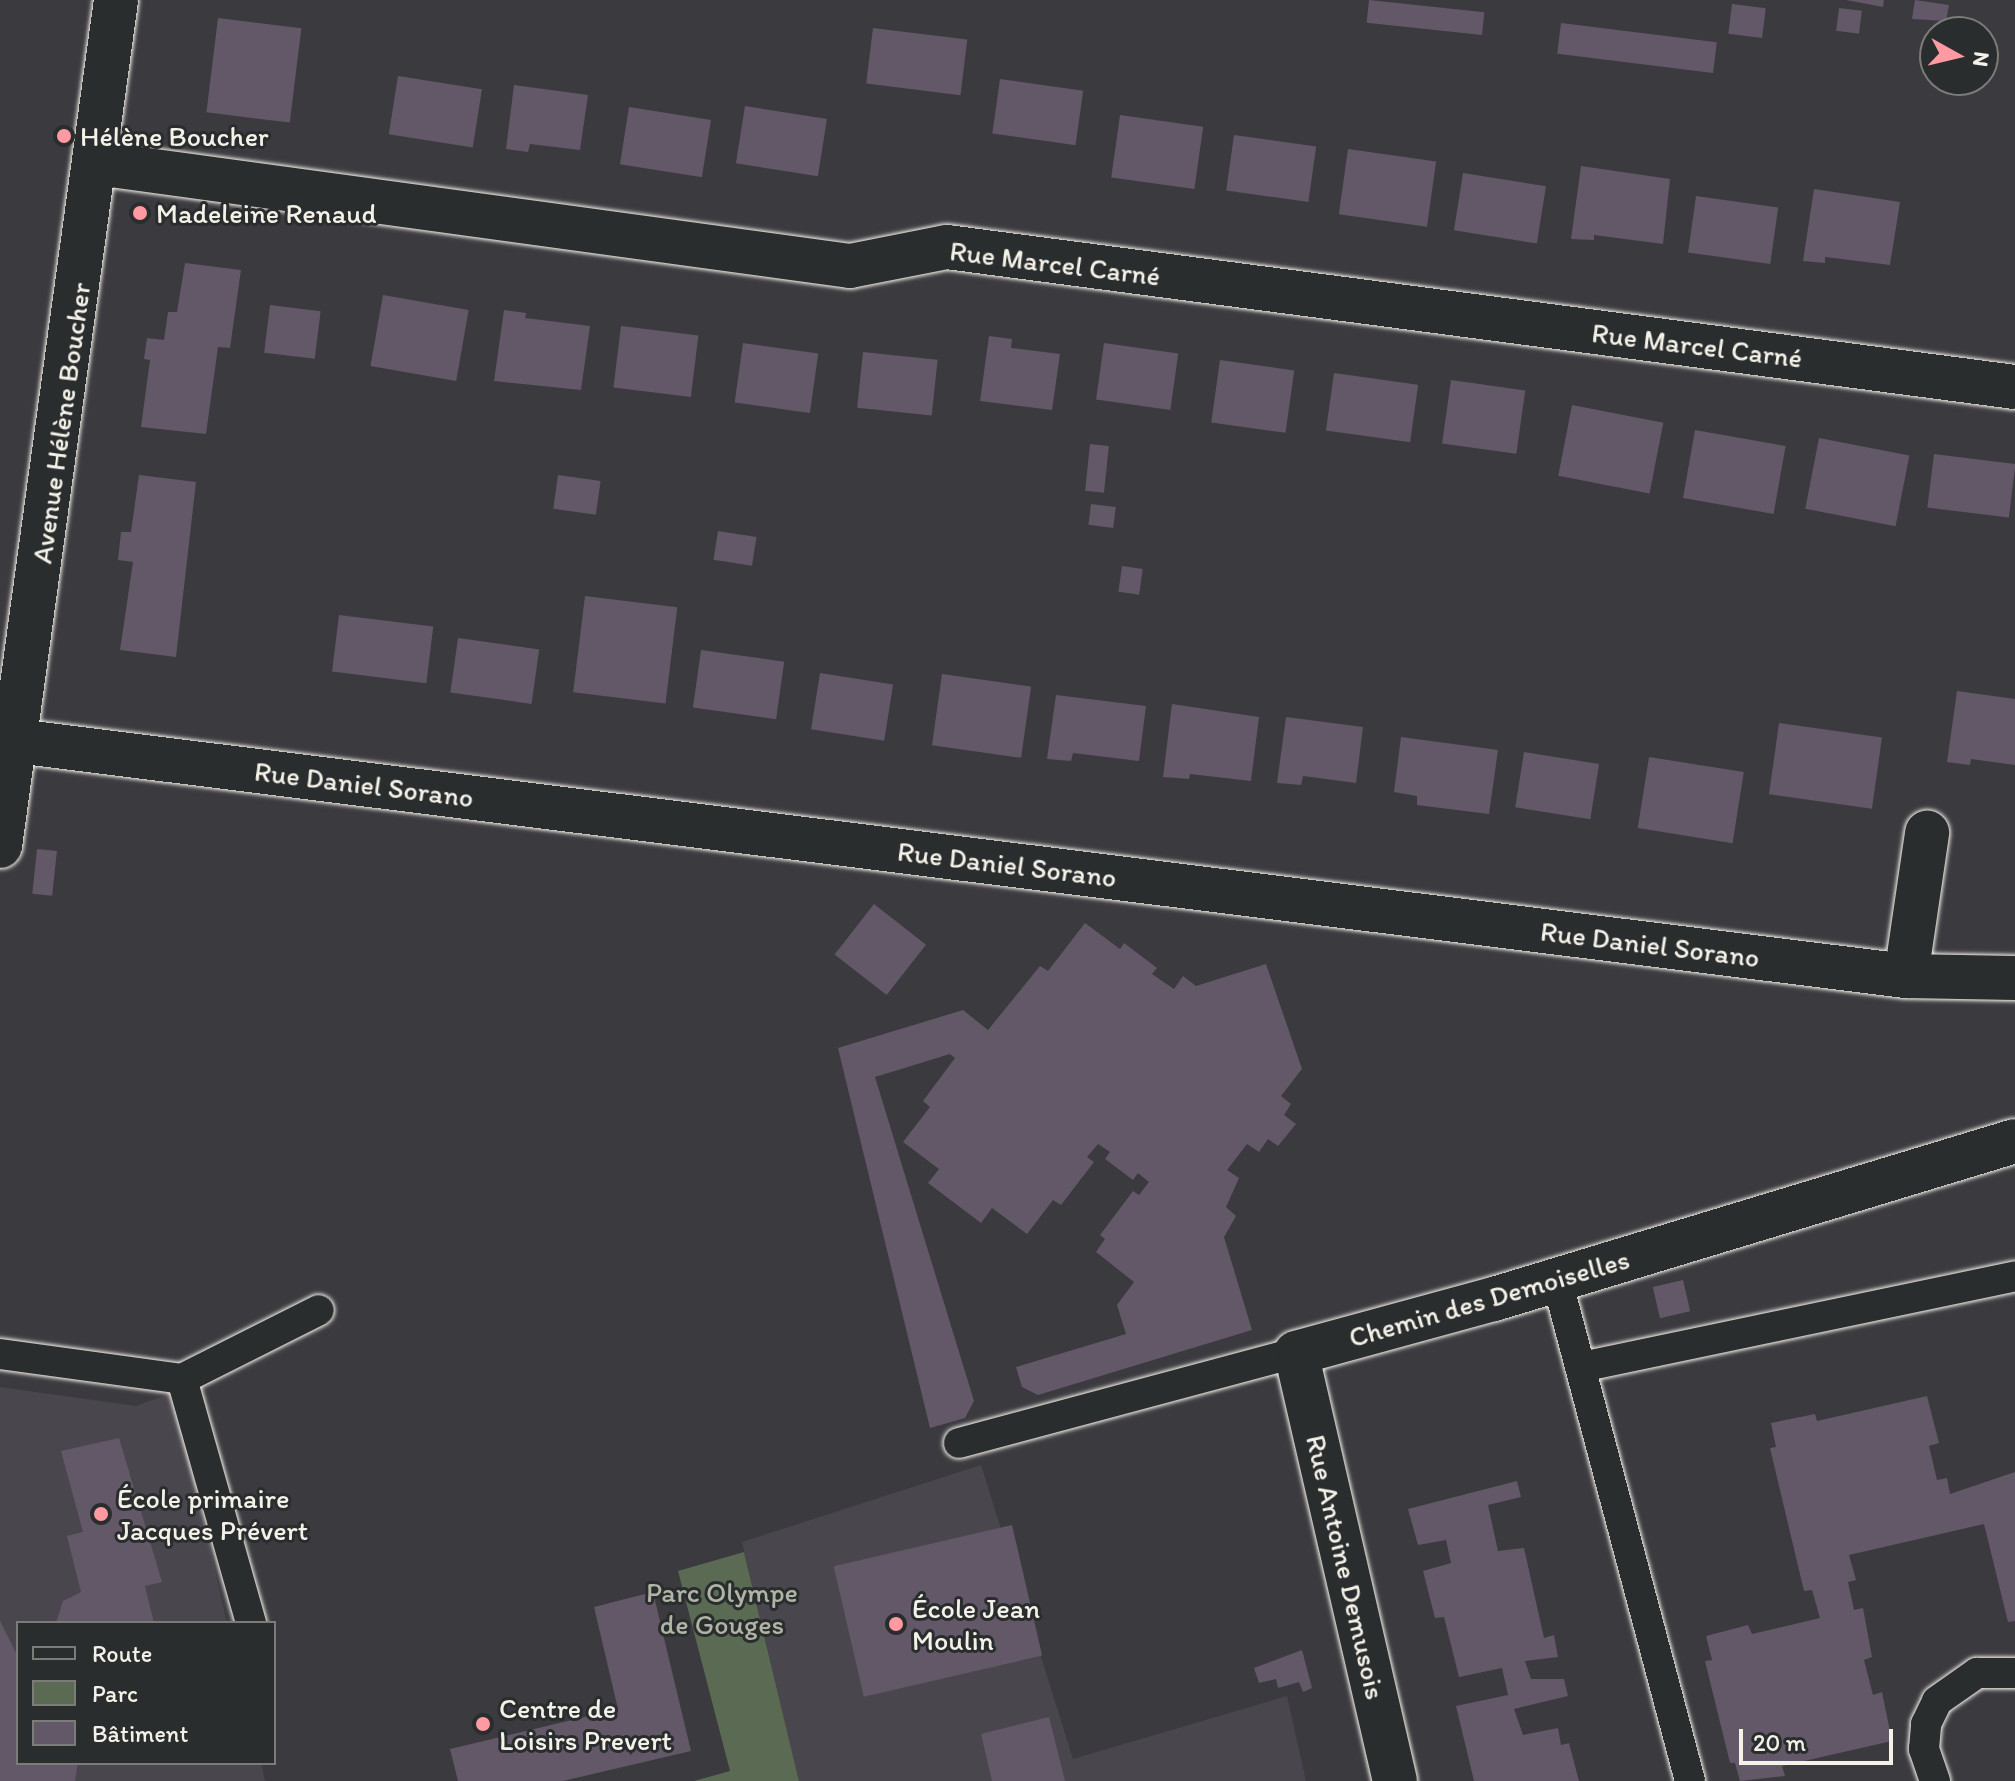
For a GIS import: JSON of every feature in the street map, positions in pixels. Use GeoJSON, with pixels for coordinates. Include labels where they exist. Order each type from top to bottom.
{"type":"FeatureCollection","features":[{"type":"Feature","properties":{"kind":"street","name":"Avenue Hélène Boucher"},"geometry":{"type":"LineString","coordinates":[[0,846],[8,740],[96,163],[116,0]]}},
{"type":"Feature","properties":{"kind":"street","name":"Rue Marcel Carné"},"geometry":{"type":"LineString","coordinates":[[96,163],[850,266],[947,247],[2015,387]]}},
{"type":"Feature","properties":{"kind":"street","name":"Rue Daniel Sorano"},"geometry":{"type":"LineString","coordinates":[[8,740],[1906,976],[2015,978]]}},
{"type":"Feature","properties":{"kind":"street"},"geometry":{"type":"LineString","coordinates":[[1906,976],[1927,833]]}},
{"type":"Feature","properties":{"kind":"street","name":"Chemin des Demoiselles"},"geometry":{"type":"LineString","coordinates":[[1296,1353],[1557,1280],[2015,1141]]}},
{"type":"Feature","properties":{"kind":"street","name":"Rue Antoine Demusois"},"geometry":{"type":"LineString","coordinates":[[1296,1353],[1395,1781]]}},
{"type":"Feature","properties":{"kind":"lane"},"geometry":{"type":"LineString","coordinates":[[1581,1367],[2015,1276]]}},
{"type":"Feature","properties":{"kind":"lane"},"geometry":{"type":"LineString","coordinates":[[1557,1280],[1690,1781]]}},
{"type":"Feature","properties":{"kind":"lane"},"geometry":{"type":"LineString","coordinates":[[0,1354],[182,1379],[319,1310]]}},
{"type":"Feature","properties":{"kind":"lane","name":"Chemin des Demoiselles"},"geometry":{"type":"LineString","coordinates":[[959,1443],[1296,1353]]}},
{"type":"Feature","properties":{"kind":"lane"},"geometry":{"type":"LineString","coordinates":[[182,1379],[250,1621]]}},
{"type":"Feature","properties":{"kind":"lane"},"geometry":{"type":"LineString","coordinates":[[1935,1781],[1924,1749],[1926,1724],[1937,1701],[1977,1673],[2015,1673]]}},
{"type":"Feature","properties":{"kind":"shaded area","name":"École primaire Jacques Prévert"},"geometry":{"type":"Polygon","coordinates":[[[0,1387],[136,1406],[174,1392],[227,1621],[16,1621],[16,1765],[261,1765],[265,1781],[0,1781],[0,1387]]]}},
{"type":"Feature","properties":{"kind":"shaded area","name":"École Jean Moulin"},"geometry":{"type":"Polygon","coordinates":[[[981,1465],[1073,1759],[1287,1696],[1306,1781],[799,1781],[742,1542],[981,1465]]]}},
{"type":"Feature","properties":{"kind":"green space","name":"Parc Olympe de Gouges"},"geometry":{"type":"Polygon","coordinates":[[[744,1552],[799,1781],[694,1781],[730,1771],[678,1571],[744,1552]]]}},
{"type":"Feature","properties":{"kind":"building"},"geometry":{"type":"Polygon","coordinates":[[[1369,0],[1484,12],[1482,35],[1367,23],[1369,0]]]}},
{"type":"Feature","properties":{"kind":"building"},"geometry":{"type":"Polygon","coordinates":[[[1846,0],[1884,0],[1883,7],[1846,0]]]}},
{"type":"Feature","properties":{"kind":"building"},"geometry":{"type":"Polygon","coordinates":[[[1915,0],[1949,5],[1947,16],[1912,19],[1915,0]]]}},
{"type":"Feature","properties":{"kind":"building"},"geometry":{"type":"Polygon","coordinates":[[[1732,4],[1766,8],[1762,38],[1728,34],[1732,4]]]}},
{"type":"Feature","properties":{"kind":"building"},"geometry":{"type":"Polygon","coordinates":[[[1839,8],[1862,11],[1859,34],[1836,31],[1839,8]]]}},
{"type":"Feature","properties":{"kind":"building"},"geometry":{"type":"Polygon","coordinates":[[[218,18],[301,28],[290,123],[206,112],[218,18]]]}},
{"type":"Feature","properties":{"kind":"building"},"geometry":{"type":"Polygon","coordinates":[[[1561,23],[1717,42],[1713,73],[1557,54],[1561,23]]]}},
{"type":"Feature","properties":{"kind":"building"},"geometry":{"type":"Polygon","coordinates":[[[873,28],[967,40],[960,95],[866,84],[873,28]]]}},
{"type":"Feature","properties":{"kind":"building"},"geometry":{"type":"Polygon","coordinates":[[[398,76],[482,89],[473,148],[389,134],[398,76]]]}},
{"type":"Feature","properties":{"kind":"building"},"geometry":{"type":"Polygon","coordinates":[[[1000,79],[1083,91],[1076,145],[992,133],[1000,79]]]}},
{"type":"Feature","properties":{"kind":"building"},"geometry":{"type":"Polygon","coordinates":[[[514,85],[588,95],[580,150],[530,144],[528,152],[506,149],[514,85]]]}},
{"type":"Feature","properties":{"kind":"building"},"geometry":{"type":"Polygon","coordinates":[[[745,106],[827,119],[818,176],[736,163],[745,106]]]}},
{"type":"Feature","properties":{"kind":"building"},"geometry":{"type":"Polygon","coordinates":[[[629,107],[711,120],[702,177],[620,164],[629,107]]]}},
{"type":"Feature","properties":{"kind":"building"},"geometry":{"type":"Polygon","coordinates":[[[1120,115],[1203,127],[1194,189],[1111,177],[1120,115]]]}},
{"type":"Feature","properties":{"kind":"building"},"geometry":{"type":"Polygon","coordinates":[[[1234,135],[1316,147],[1308,202],[1226,190],[1234,135]]]}},
{"type":"Feature","properties":{"kind":"building"},"geometry":{"type":"Polygon","coordinates":[[[1348,149],[1436,161],[1427,227],[1339,214],[1348,149]]]}},
{"type":"Feature","properties":{"kind":"building"},"geometry":{"type":"Polygon","coordinates":[[[1581,166],[1670,179],[1663,244],[1594,235],[1594,240],[1571,239],[1581,166]]]}},
{"type":"Feature","properties":{"kind":"building"},"geometry":{"type":"Polygon","coordinates":[[[1463,173],[1546,186],[1537,243],[1454,230],[1463,173]]]}},
{"type":"Feature","properties":{"kind":"building"},"geometry":{"type":"Polygon","coordinates":[[[1814,189],[1900,202],[1890,265],[1825,257],[1825,263],[1803,261],[1814,189]]]}},
{"type":"Feature","properties":{"kind":"building"},"geometry":{"type":"Polygon","coordinates":[[[1696,196],[1778,208],[1770,264],[1688,252],[1696,196]]]}},
{"type":"Feature","properties":{"kind":"building"},"geometry":{"type":"Polygon","coordinates":[[[185,263],[241,270],[230,348],[218,347],[206,434],[141,427],[150,360],[144,359],[147,338],[164,340],[168,312],[177,312],[185,263]]]}},
{"type":"Feature","properties":{"kind":"building"},"geometry":{"type":"Polygon","coordinates":[[[383,295],[469,310],[456,381],[370,366],[383,295]]]}},
{"type":"Feature","properties":{"kind":"building"},"geometry":{"type":"Polygon","coordinates":[[[270,305],[321,311],[315,359],[264,353],[270,305]]]}},
{"type":"Feature","properties":{"kind":"building"},"geometry":{"type":"Polygon","coordinates":[[[504,310],[526,313],[525,318],[590,326],[581,390],[494,381],[504,310]]]}},
{"type":"Feature","properties":{"kind":"building"},"geometry":{"type":"Polygon","coordinates":[[[621,326],[698,336],[691,397],[613,388],[621,326]]]}},
{"type":"Feature","properties":{"kind":"building"},"geometry":{"type":"Polygon","coordinates":[[[989,336],[1012,339],[1011,348],[1060,354],[1052,410],[980,401],[989,336]]]}},
{"type":"Feature","properties":{"kind":"building"},"geometry":{"type":"Polygon","coordinates":[[[743,343],[818,354],[810,413],[735,402],[743,343]]]}},
{"type":"Feature","properties":{"kind":"building"},"geometry":{"type":"Polygon","coordinates":[[[1104,343],[1178,353],[1170,410],[1096,399],[1104,343]]]}},
{"type":"Feature","properties":{"kind":"building"},"geometry":{"type":"Polygon","coordinates":[[[863,352],[938,360],[932,416],[857,408],[863,352]]]}},
{"type":"Feature","properties":{"kind":"building"},"geometry":{"type":"Polygon","coordinates":[[[1220,360],[1294,370],[1286,433],[1211,422],[1220,360]]]}},
{"type":"Feature","properties":{"kind":"building"},"geometry":{"type":"Polygon","coordinates":[[[1334,373],[1418,385],[1410,442],[1326,430],[1334,373]]]}},
{"type":"Feature","properties":{"kind":"building"},"geometry":{"type":"Polygon","coordinates":[[[1451,380],[1525,390],[1516,454],[1442,443],[1451,380]]]}},
{"type":"Feature","properties":{"kind":"building"},"geometry":{"type":"Polygon","coordinates":[[[1572,405],[1663,423],[1650,493],[1558,476],[1572,405]]]}},
{"type":"Feature","properties":{"kind":"building"},"geometry":{"type":"Polygon","coordinates":[[[1695,430],[1786,446],[1774,514],[1683,498],[1695,430]]]}},
{"type":"Feature","properties":{"kind":"building"},"geometry":{"type":"Polygon","coordinates":[[[1819,438],[1909,456],[1896,526],[1805,509],[1819,438]]]}},
{"type":"Feature","properties":{"kind":"building"},"geometry":{"type":"Polygon","coordinates":[[[1090,444],[1109,446],[1104,493],[1085,491],[1090,444]]]}},
{"type":"Feature","properties":{"kind":"building"},"geometry":{"type":"Polygon","coordinates":[[[1934,454],[2015,464],[2009,518],[1927,508],[1934,454]]]}},
{"type":"Feature","properties":{"kind":"building"},"geometry":{"type":"Polygon","coordinates":[[[139,475],[196,482],[176,657],[120,650],[133,562],[118,560],[121,532],[131,532],[139,475]]]}},
{"type":"Feature","properties":{"kind":"building"},"geometry":{"type":"Polygon","coordinates":[[[558,475],[601,481],[596,515],[553,509],[558,475]]]}},
{"type":"Feature","properties":{"kind":"building"},"geometry":{"type":"Polygon","coordinates":[[[1091,504],[1116,507],[1113,528],[1088,525],[1091,504]]]}},
{"type":"Feature","properties":{"kind":"building"},"geometry":{"type":"Polygon","coordinates":[[[718,531],[757,537],[752,566],[713,560],[718,531]]]}},
{"type":"Feature","properties":{"kind":"building"},"geometry":{"type":"Polygon","coordinates":[[[1122,566],[1143,569],[1139,595],[1118,592],[1122,566]]]}},
{"type":"Feature","properties":{"kind":"building"},"geometry":{"type":"Polygon","coordinates":[[[585,596],[677,607],[665,704],[573,692],[585,596]]]}},
{"type":"Feature","properties":{"kind":"building"},"geometry":{"type":"Polygon","coordinates":[[[339,615],[433,627],[426,683],[332,672],[339,615]]]}},
{"type":"Feature","properties":{"kind":"building"},"geometry":{"type":"Polygon","coordinates":[[[458,638],[539,649],[532,704],[450,692],[458,638]]]}},
{"type":"Feature","properties":{"kind":"building"},"geometry":{"type":"Polygon","coordinates":[[[701,650],[784,662],[776,719],[693,707],[701,650]]]}},
{"type":"Feature","properties":{"kind":"building"},"geometry":{"type":"Polygon","coordinates":[[[820,673],[893,685],[884,741],[811,729],[820,673]]]}},
{"type":"Feature","properties":{"kind":"building"},"geometry":{"type":"Polygon","coordinates":[[[942,674],[1031,687],[1021,758],[932,745],[942,674]]]}},
{"type":"Feature","properties":{"kind":"building"},"geometry":{"type":"Polygon","coordinates":[[[1957,691],[2015,699],[2015,765],[1971,759],[1970,765],[1947,762],[1957,691]]]}},
{"type":"Feature","properties":{"kind":"building"},"geometry":{"type":"Polygon","coordinates":[[[1056,695],[1146,706],[1139,761],[1073,753],[1071,761],[1047,759],[1056,695]]]}},
{"type":"Feature","properties":{"kind":"building"},"geometry":{"type":"Polygon","coordinates":[[[1172,704],[1259,717],[1251,781],[1190,774],[1189,779],[1163,777],[1172,704]]]}},
{"type":"Feature","properties":{"kind":"building"},"geometry":{"type":"Polygon","coordinates":[[[1286,717],[1363,727],[1356,783],[1303,776],[1301,785],[1277,783],[1286,717]]]}},
{"type":"Feature","properties":{"kind":"building"},"geometry":{"type":"Polygon","coordinates":[[[1779,723],[1882,737],[1872,809],[1769,794],[1779,723]]]}},
{"type":"Feature","properties":{"kind":"building"},"geometry":{"type":"Polygon","coordinates":[[[1401,737],[1498,750],[1489,814],[1417,805],[1417,796],[1394,792],[1401,737]]]}},
{"type":"Feature","properties":{"kind":"building"},"geometry":{"type":"Polygon","coordinates":[[[1524,752],[1599,764],[1590,819],[1515,807],[1524,752]]]}},
{"type":"Feature","properties":{"kind":"building"},"geometry":{"type":"Polygon","coordinates":[[[1649,757],[1744,772],[1733,843],[1638,828],[1649,757]]]}},
{"type":"Feature","properties":{"kind":"building"},"geometry":{"type":"Polygon","coordinates":[[[37,849],[57,851],[52,896],[32,894],[37,849]]]}},
{"type":"Feature","properties":{"kind":"building"},"geometry":{"type":"Polygon","coordinates":[[[874,904],[926,945],[887,995],[835,954],[874,904]]]}},
{"type":"Feature","properties":{"kind":"building"},"geometry":{"type":"Polygon","coordinates":[[[1085,923],[1120,949],[1124,943],[1157,968],[1152,974],[1174,989],[1183,976],[1196,986],[1266,964],[1302,1069],[1281,1096],[1291,1104],[1284,1115],[1296,1124],[1278,1146],[1268,1139],[1259,1152],[1247,1144],[1227,1170],[1239,1178],[1226,1207],[1236,1216],[1224,1237],[1252,1330],[1038,1395],[1022,1387],[1016,1367],[1126,1334],[1117,1305],[1134,1282],[1096,1252],[1105,1239],[1100,1235],[1133,1191],[1139,1195],[1149,1182],[1138,1173],[1133,1180],[1105,1159],[1110,1152],[1098,1144],[1087,1157],[1094,1162],[1061,1205],[1053,1200],[1027,1234],[992,1208],[981,1223],[928,1183],[939,1169],[903,1142],[930,1107],[923,1101],[955,1058],[950,1054],[875,1077],[974,1401],[965,1418],[930,1428],[838,1048],[963,1010],[988,1030],[1040,966],[1048,971],[1085,923]]]}},
{"type":"Feature","properties":{"kind":"building"},"geometry":{"type":"Polygon","coordinates":[[[1683,1280],[1690,1311],[1660,1318],[1653,1287],[1683,1280]]]}},
{"type":"Feature","properties":{"kind":"building"},"geometry":{"type":"Polygon","coordinates":[[[1927,1396],[1939,1443],[1929,1446],[1937,1480],[1947,1478],[1950,1494],[2015,1472],[2015,1621],[2008,1622],[1984,1524],[1849,1555],[1856,1580],[1848,1582],[1854,1610],[1863,1608],[1872,1657],[1864,1660],[1873,1695],[1882,1692],[1892,1741],[1782,1766],[1785,1776],[1740,1781],[1735,1763],[1730,1763],[1705,1661],[1712,1660],[1706,1636],[1748,1625],[1752,1634],[1820,1618],[1812,1590],[1804,1591],[1770,1448],[1776,1447],[1771,1423],[1815,1414],[1817,1421],[1927,1396]]]}},
{"type":"Feature","properties":{"kind":"building"},"geometry":{"type":"Polygon","coordinates":[[[119,1438],[162,1582],[145,1586],[154,1621],[57,1621],[63,1601],[81,1592],[67,1536],[83,1532],[61,1451],[119,1438]]]}},
{"type":"Feature","properties":{"kind":"building"},"geometry":{"type":"Polygon","coordinates":[[[1517,1481],[1521,1497],[1488,1505],[1498,1551],[1524,1548],[1544,1638],[1554,1635],[1558,1657],[1525,1661],[1531,1679],[1564,1679],[1568,1696],[1514,1709],[1523,1735],[1558,1728],[1561,1745],[1569,1743],[1579,1781],[1474,1781],[1456,1706],[1508,1695],[1502,1668],[1459,1677],[1444,1617],[1435,1618],[1423,1571],[1451,1563],[1446,1540],[1418,1545],[1408,1509],[1517,1481]]]}},
{"type":"Feature","properties":{"kind":"building"},"geometry":{"type":"Polygon","coordinates":[[[1012,1525],[1042,1656],[864,1697],[834,1566],[1012,1525]]]}},
{"type":"Feature","properties":{"kind":"building","name":"Centre de Loisirs Prevert"},"geometry":{"type":"Polygon","coordinates":[[[653,1592],[691,1751],[563,1781],[458,1781],[450,1749],[618,1709],[594,1607],[653,1592]]]}},
{"type":"Feature","properties":{"kind":"building"},"geometry":{"type":"Polygon","coordinates":[[[0,1621],[16,1653],[16,1765],[78,1765],[75,1781],[0,1781],[0,1621]]]}},
{"type":"Feature","properties":{"kind":"building"},"geometry":{"type":"Polygon","coordinates":[[[1302,1650],[1312,1688],[1303,1692],[1299,1682],[1278,1688],[1276,1679],[1259,1683],[1254,1668],[1302,1650]]]}},
{"type":"Feature","properties":{"kind":"building"},"geometry":{"type":"Polygon","coordinates":[[[1049,1717],[1065,1781],[992,1781],[981,1734],[1049,1717]]]}},
{"type":"Feature","properties":{"kind":"place","name":"Hélène Boucher"},"geometry":{"type":"Point","coordinates":[64,136]}},
{"type":"Feature","properties":{"kind":"place","name":"Madeleine Renaud"},"geometry":{"type":"Point","coordinates":[140,213]}},
{"type":"Feature","properties":{"kind":"place","name":"École primaire Jacques Prévert"},"geometry":{"type":"Point","coordinates":[101,1514]}},
{"type":"Feature","properties":{"kind":"place","name":"École Jean Moulin"},"geometry":{"type":"Point","coordinates":[896,1624]}},
{"type":"Feature","properties":{"kind":"place","name":"Centre de Loisirs Prevert"},"geometry":{"type":"Point","coordinates":[483,1724]}}]}
